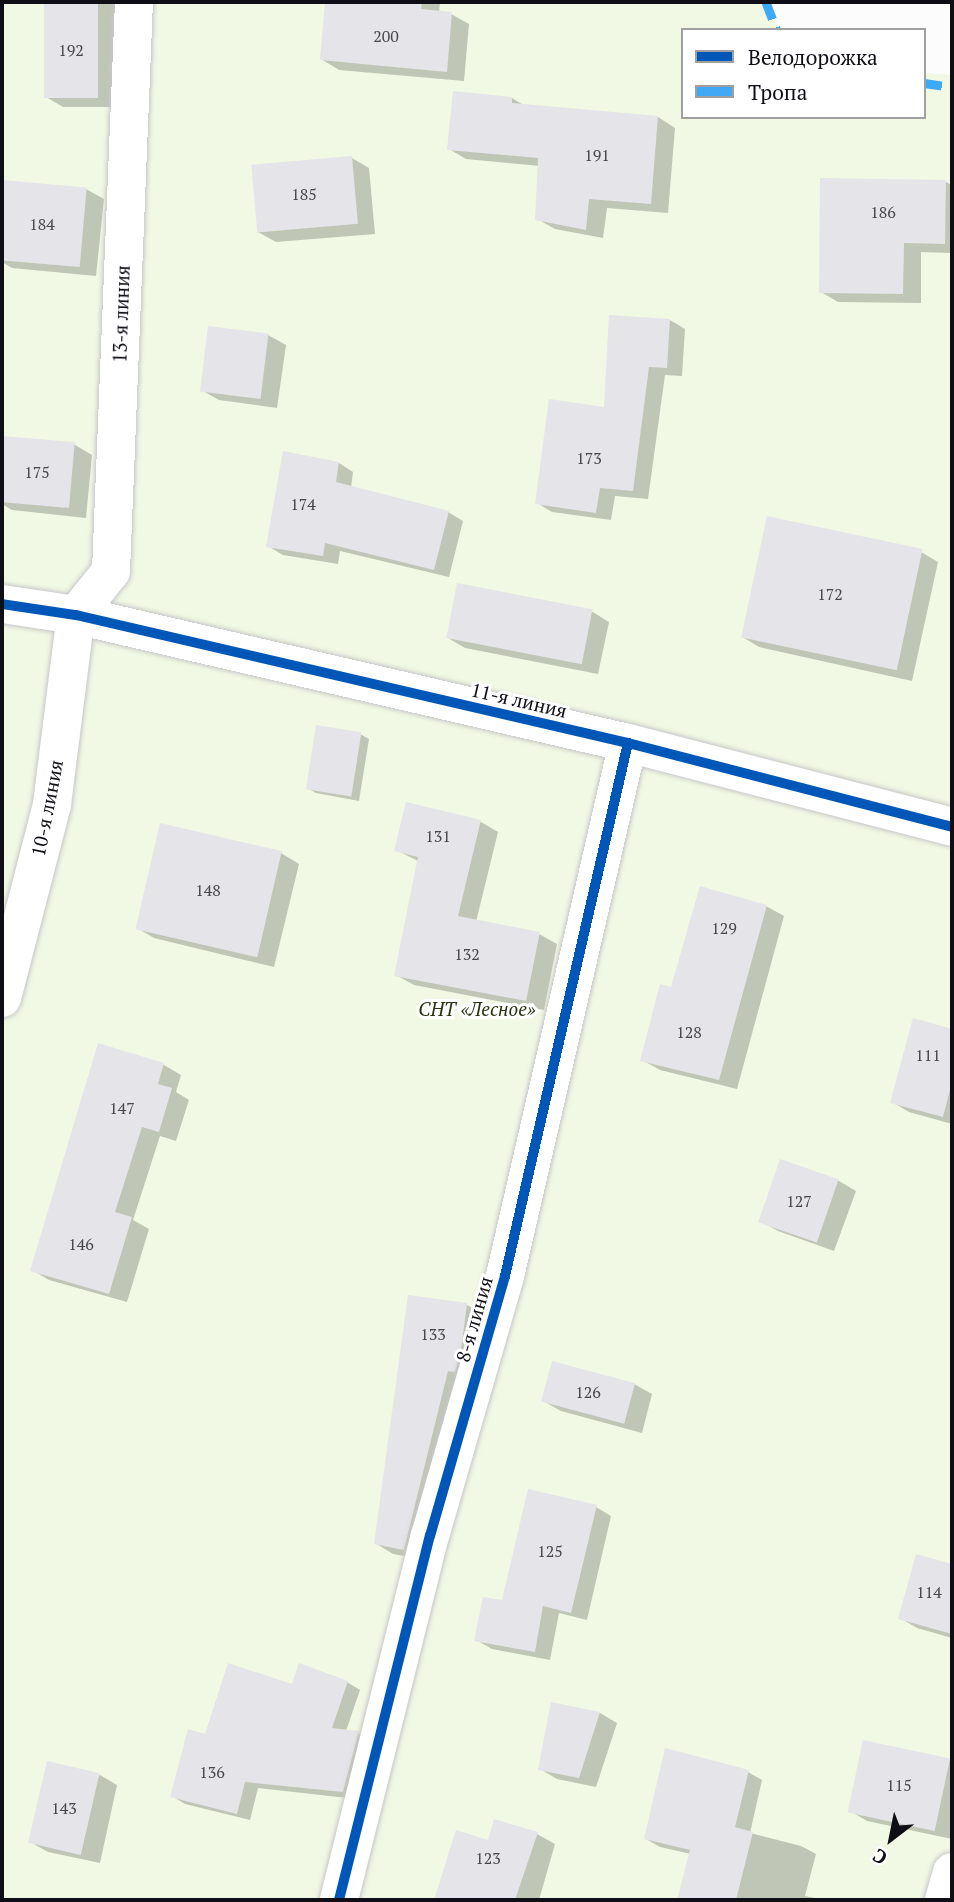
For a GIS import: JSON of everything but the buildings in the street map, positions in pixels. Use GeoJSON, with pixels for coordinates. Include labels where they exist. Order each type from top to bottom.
{"type":"FeatureCollection","features":[{"type":"Feature","properties":{"kind":"street","name":"13-я линия"},"geometry":{"type":"LineString","coordinates":[[76,615],[111,571],[134,2]]}},
{"type":"Feature","properties":{"kind":"street","name":"11-я линия"},"geometry":{"type":"LineString","coordinates":[[2,604],[76,615],[952,821]]}},
{"type":"Feature","properties":{"kind":"street","name":"10-я линия"},"geometry":{"type":"LineString","coordinates":[[2,998],[51,804],[76,615]]}},
{"type":"Feature","properties":{"kind":"street","name":"8-я линия"},"geometry":{"type":"LineString","coordinates":[[339,1900],[430,1536],[505,1276],[628,743]]}},
{"type":"Feature","properties":{"kind":"street"},"geometry":{"type":"LineString","coordinates":[[944,1900],[952,1872]]}},
{"type":"Feature","properties":{"kind":"green space","name":"СНТ «Лесное»"},"geometry":{"type":"Polygon","coordinates":[[[2,2],[767,2],[777,28],[681,28],[681,119],[926,119],[926,73],[952,75],[952,1900],[2,1900],[2,2]]]}},
{"type":"Feature","properties":{"kind":"marked path"},"geometry":{"type":"LineString","coordinates":[[766,2],[776,28]]}},
{"type":"Feature","properties":{"kind":"marked path"},"geometry":{"type":"LineString","coordinates":[[926,83],[952,87]]}},
{"type":"Feature","properties":{"kind":"cycle path"},"geometry":{"type":"LineString","coordinates":[[2,604],[76,615],[628,743],[952,827]]}},
{"type":"Feature","properties":{"kind":"cycle path"},"geometry":{"type":"LineString","coordinates":[[339,1900],[430,1536],[505,1276],[628,743]]}}]}
